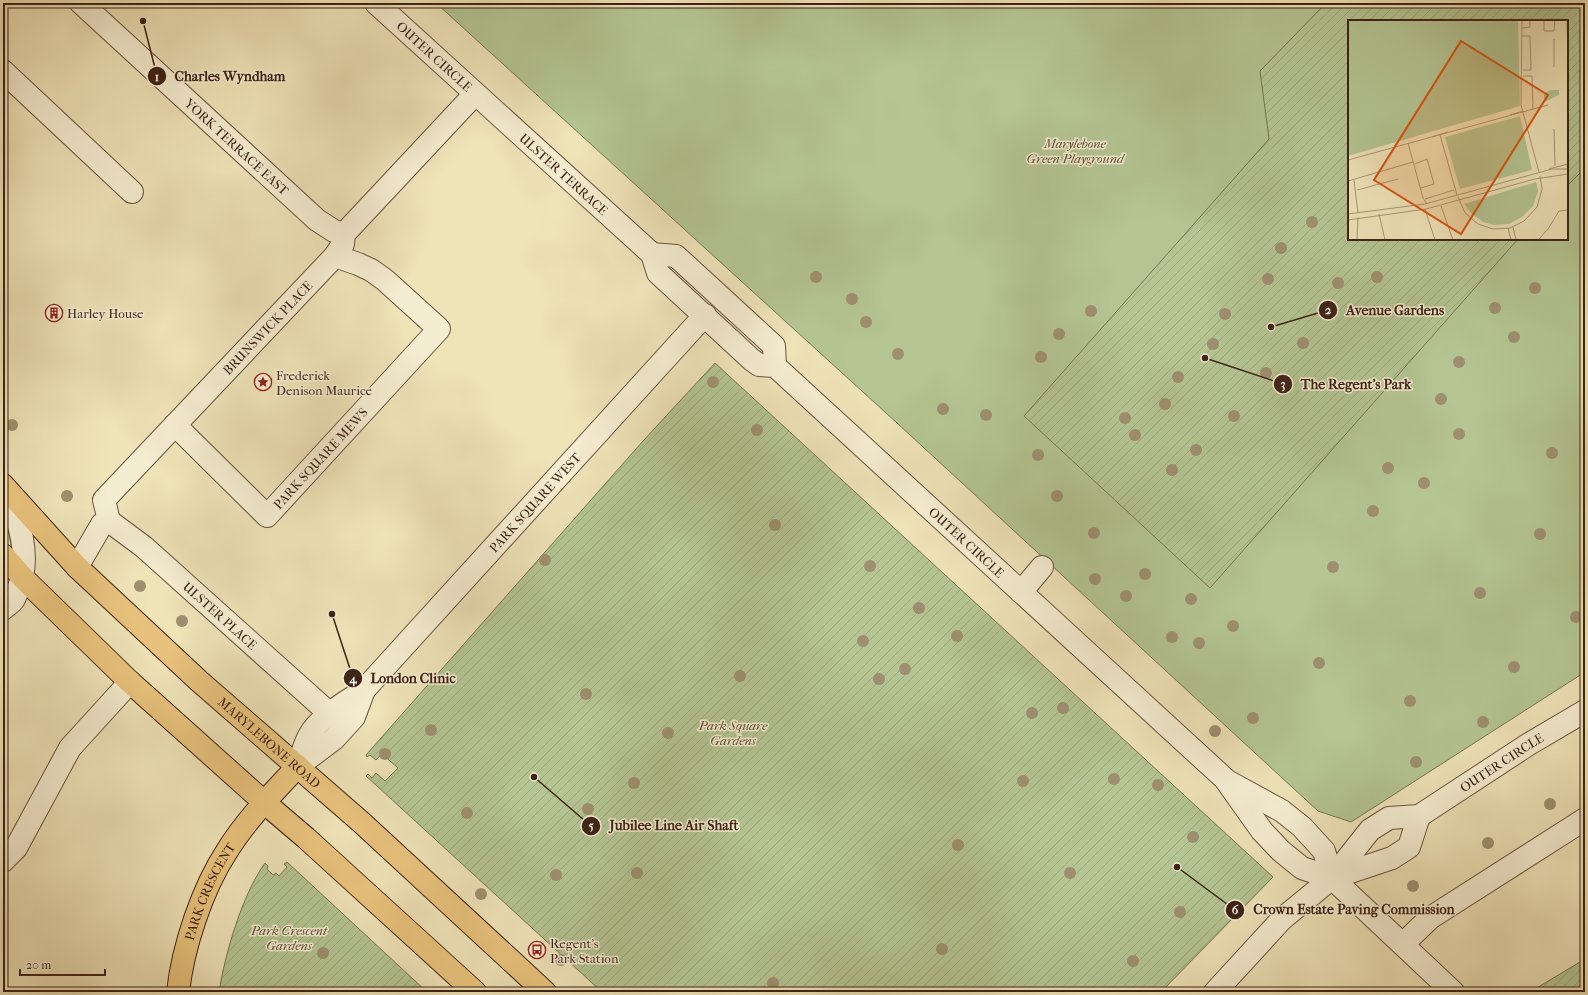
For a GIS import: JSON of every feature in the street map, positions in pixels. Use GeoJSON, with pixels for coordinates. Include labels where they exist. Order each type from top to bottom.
{"type":"FeatureCollection","features":[{"type":"Feature","properties":{"kind":"main road","name":"MARYLEBONE ROAD"},"geometry":{"type":"LineString","coordinates":[[4,486],[77,567],[199,681],[361,822],[544,992]]}},
{"type":"Feature","properties":{"kind":"main road"},"geometry":{"type":"LineString","coordinates":[[3,555],[22,577],[130,682],[264,803],[306,838],[475,992]]}},
{"type":"Feature","properties":{"kind":"main road","name":"PARK SQUARE WEST"},"geometry":{"type":"LineString","coordinates":[[264,803],[298,766]]}},
{"type":"Feature","properties":{"kind":"main road","name":"PARK CRESCENT"},"geometry":{"type":"LineString","coordinates":[[178,992],[180,972],[195,919],[214,874],[226,851],[264,803]]}},
{"type":"Feature","properties":{"kind":"street","name":"YORK TERRACE EAST"},"geometry":{"type":"LineString","coordinates":[[81,3],[317,220],[334,231],[344,234]]}},
{"type":"Feature","properties":{"kind":"street","name":"OUTER CIRCLE"},"geometry":{"type":"LineString","coordinates":[[376,3],[475,94]]}},
{"type":"Feature","properties":{"kind":"street"},"geometry":{"type":"LineString","coordinates":[[3,71],[132,192]]}},
{"type":"Feature","properties":{"kind":"street","name":"BRUNSWICK PLACE"},"geometry":{"type":"LineString","coordinates":[[109,521],[104,500],[335,256],[343,244],[344,234],[475,94]]}},
{"type":"Feature","properties":{"kind":"street","name":"ULSTER TERRACE"},"geometry":{"type":"LineString","coordinates":[[475,94],[652,254],[658,272],[705,315]]}},
{"type":"Feature","properties":{"kind":"street"},"geometry":{"type":"LineString","coordinates":[[652,254],[676,256],[774,346],[775,366],[759,365],[705,315]]}},
{"type":"Feature","properties":{"kind":"street","name":"PARK SQUARE MEWS"},"geometry":{"type":"LineString","coordinates":[[175,425],[267,516],[439,329],[385,280],[371,270],[335,256]]}},
{"type":"Feature","properties":{"kind":"street","name":"PARK SQUARE WEST"},"geometry":{"type":"LineString","coordinates":[[298,766],[309,736],[330,714],[364,690],[705,315]]}},
{"type":"Feature","properties":{"kind":"street","name":"OUTER CIRCLE"},"geometry":{"type":"LineString","coordinates":[[775,366],[1225,779],[1262,831],[1281,851],[1302,868],[1332,878]]}},
{"type":"Feature","properties":{"kind":"street"},"geometry":{"type":"LineString","coordinates":[[3,609],[14,599],[22,577],[23,556],[22,534],[15,509],[4,486]]}},
{"type":"Feature","properties":{"kind":"street"},"geometry":{"type":"LineString","coordinates":[[77,567],[102,524],[109,521]]}},
{"type":"Feature","properties":{"kind":"street","name":"ULSTER PLACE"},"geometry":{"type":"LineString","coordinates":[[109,521],[144,548],[330,714]]}},
{"type":"Feature","properties":{"kind":"street"},"geometry":{"type":"LineString","coordinates":[[1021,592],[1042,567]]}},
{"type":"Feature","properties":{"kind":"street"},"geometry":{"type":"LineString","coordinates":[[3,861],[16,848],[70,748],[130,682]]}},
{"type":"Feature","properties":{"kind":"street","name":"PARK SQUARE WEST"},"geometry":{"type":"LineString","coordinates":[[298,766],[334,739],[354,717],[364,690]]}},
{"type":"Feature","properties":{"kind":"street","name":"OUTER CIRCLE"},"geometry":{"type":"LineString","coordinates":[[1332,878],[1370,830],[1389,818],[1418,816],[1529,744],[1585,711]]}},
{"type":"Feature","properties":{"kind":"street","name":"OUTER CIRCLE"},"geometry":{"type":"LineString","coordinates":[[1225,779],[1282,811],[1302,827],[1324,851],[1332,878]]}},
{"type":"Feature","properties":{"kind":"street"},"geometry":{"type":"LineString","coordinates":[[1215,992],[1282,919],[1332,878],[1392,858],[1409,847],[1418,816]]}},
{"type":"Feature","properties":{"kind":"street"},"geometry":{"type":"LineString","coordinates":[[1403,944],[1430,918],[1585,819]]}},
{"type":"Feature","properties":{"kind":"street"},"geometry":{"type":"LineString","coordinates":[[1332,878],[1453,992]]}},
{"type":"Feature","properties":{"kind":"green space","name":"Marylebone Green Playground"},"geometry":{"type":"Polygon","coordinates":[[[436,3],[1585,3],[1585,672],[1351,822],[1318,811],[897,423],[436,3]]]}},
{"type":"Feature","properties":{"kind":"green space"},"geometry":{"type":"Polygon","coordinates":[[[1326,3],[1585,3],[1585,168],[1568,185],[1568,20],[1348,20],[1348,240],[1517,240],[1210,588],[1024,416],[1269,139],[1260,71],[1326,3]]]}},
{"type":"Feature","properties":{"kind":"green space","name":"Park Square Gardens"},"geometry":{"type":"Polygon","coordinates":[[[715,363],[1273,877],[1161,992],[602,992],[366,776],[368,774],[372,778],[376,773],[385,781],[398,768],[382,754],[376,760],[370,755],[367,757],[366,755],[643,441],[715,363]]]}},
{"type":"Feature","properties":{"kind":"green space","name":"Park Crescent Gardens"},"geometry":{"type":"Polygon","coordinates":[[[287,862],[427,992],[219,992],[230,943],[249,891],[265,863],[268,866],[267,869],[273,875],[276,873],[279,876],[287,867],[284,864],[287,862]]]}},
{"type":"Feature","properties":{"kind":"green space"},"geometry":{"type":"Polygon","coordinates":[[[1580,962],[1585,966],[1585,992],[1530,992],[1580,962]]]}},
{"type":"Feature","properties":{"kind":"place","name":"Charles Wyndham"},"geometry":{"type":"Point","coordinates":[143,21]}},
{"type":"Feature","properties":{"kind":"place","name":"Harley House"},"geometry":{"type":"Point","coordinates":[54,313]}},
{"type":"Feature","properties":{"kind":"place","name":"Avenue Gardens"},"geometry":{"type":"Point","coordinates":[1271,327]}},
{"type":"Feature","properties":{"kind":"place","name":"The Regent's Park"},"geometry":{"type":"Point","coordinates":[1205,358]}},
{"type":"Feature","properties":{"kind":"place","name":"Frederick Denison Maurice"},"geometry":{"type":"Point","coordinates":[263,382]}},
{"type":"Feature","properties":{"kind":"place","name":"London Clinic"},"geometry":{"type":"Point","coordinates":[332,614]}},
{"type":"Feature","properties":{"kind":"place","name":"Jubilee Line Air Shaft"},"geometry":{"type":"Point","coordinates":[534,777]}},
{"type":"Feature","properties":{"kind":"place","name":"Crown Estate Paving Commission"},"geometry":{"type":"Point","coordinates":[1177,867]}},
{"type":"Feature","properties":{"kind":"place","name":"Regent's Park Station"},"geometry":{"type":"Point","coordinates":[537,950]}}]}
